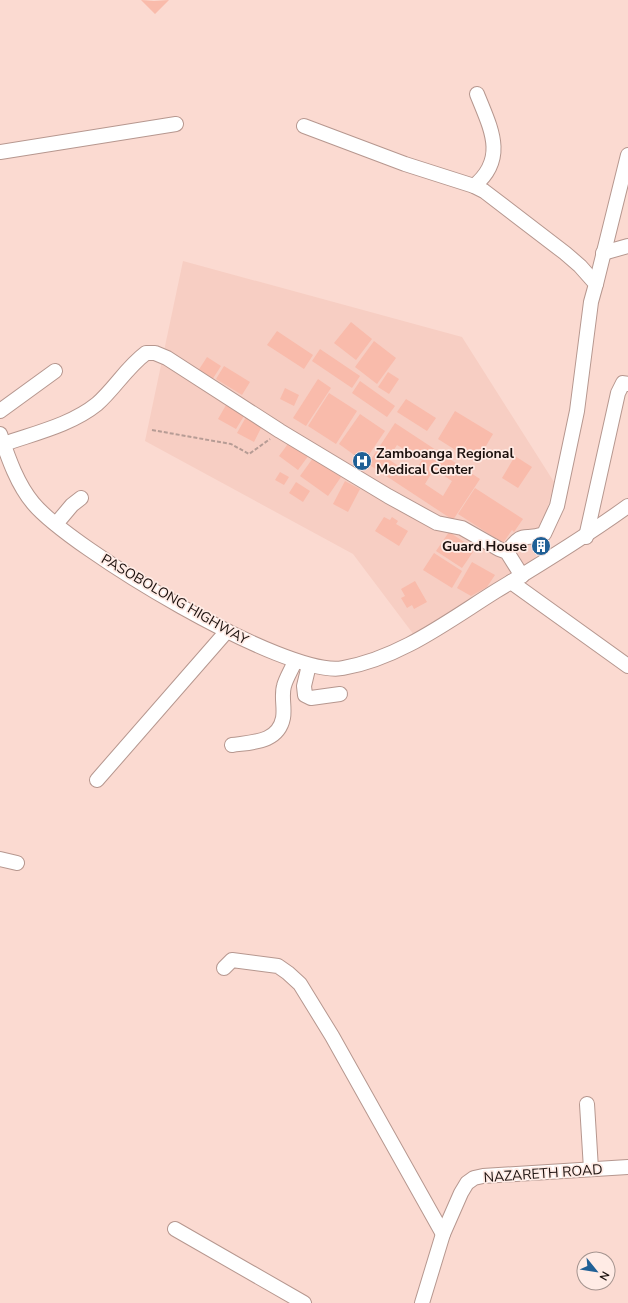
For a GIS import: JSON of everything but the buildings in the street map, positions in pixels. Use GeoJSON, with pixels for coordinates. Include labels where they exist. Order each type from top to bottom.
{"type":"FeatureCollection","features":[{"type":"Feature","properties":{"kind":"street"},"geometry":{"type":"LineString","coordinates":[[474,186],[483,179],[488,170],[494,148],[493,136],[477,94]]}},
{"type":"Feature","properties":{"kind":"street"},"geometry":{"type":"LineString","coordinates":[[0,152],[176,124]]}},
{"type":"Feature","properties":{"kind":"street"},"geometry":{"type":"LineString","coordinates":[[304,126],[405,164],[474,186],[506,207],[524,224],[565,253],[580,266],[596,284]]}},
{"type":"Feature","properties":{"kind":"street"},"geometry":{"type":"LineString","coordinates":[[507,552],[518,539],[523,536],[537,536],[544,534],[557,506],[577,411],[591,302],[628,155]]}},
{"type":"Feature","properties":{"kind":"street"},"geometry":{"type":"LineString","coordinates":[[603,253],[628,246]]}},
{"type":"Feature","properties":{"kind":"street"},"geometry":{"type":"LineString","coordinates":[[2,439],[66,422],[83,414],[97,403],[136,360],[146,353],[154,353],[167,358],[280,431],[388,496],[437,523],[462,528],[507,552]]}},
{"type":"Feature","properties":{"kind":"street"},"geometry":{"type":"LineString","coordinates":[[0,411],[55,371]]}},
{"type":"Feature","properties":{"kind":"street"},"geometry":{"type":"LineString","coordinates":[[586,537],[618,393],[623,383],[628,384]]}},
{"type":"Feature","properties":{"kind":"street","name":"PASOBOLONG HIGHWAY"},"geometry":{"type":"LineString","coordinates":[[2,439],[21,484],[32,502],[56,524],[128,575],[227,631],[302,663],[340,669],[372,662],[417,640],[586,537],[628,506]]}},
{"type":"Feature","properties":{"kind":"street"},"geometry":{"type":"LineString","coordinates":[[56,524],[72,505],[82,498]]}},
{"type":"Feature","properties":{"kind":"street"},"geometry":{"type":"LineString","coordinates":[[507,552],[516,579],[628,666]]}},
{"type":"Feature","properties":{"kind":"street"},"geometry":{"type":"LineString","coordinates":[[97,780],[227,631]]}},
{"type":"Feature","properties":{"kind":"street"},"geometry":{"type":"LineString","coordinates":[[302,663],[305,695],[311,698],[340,694]]}},
{"type":"Feature","properties":{"kind":"street"},"geometry":{"type":"LineString","coordinates":[[232,745],[263,741],[278,729],[283,718],[284,687],[302,663]]}},
{"type":"Feature","properties":{"kind":"street"},"geometry":{"type":"LineString","coordinates":[[0,859],[17,863]]}},
{"type":"Feature","properties":{"kind":"street"},"geometry":{"type":"LineString","coordinates":[[224,968],[232,960],[278,966],[300,984],[332,1036],[443,1234]]}},
{"type":"Feature","properties":{"kind":"street"},"geometry":{"type":"LineString","coordinates":[[587,1104],[591,1169]]}},
{"type":"Feature","properties":{"kind":"street","name":"NAZARETH ROAD"},"geometry":{"type":"LineString","coordinates":[[422,1303],[443,1234],[461,1193],[467,1183],[474,1178],[483,1176],[628,1167]]}},
{"type":"Feature","properties":{"kind":"street"},"geometry":{"type":"LineString","coordinates":[[175,1229],[295,1302]]}},
{"type":"Feature","properties":{"kind":"path"},"geometry":{"type":"LineString","coordinates":[[152,430],[231,444],[249,454],[259,449],[280,431]]}},
{"type":"Feature","properties":{"kind":"shaded area","name":"Zamboanga Regional Medical Center"},"geometry":{"type":"Polygon","coordinates":[[[183,261],[462,337],[554,482],[534,564],[414,635],[353,554],[145,441],[183,261]]]}},
{"type":"Feature","properties":{"kind":"place","name":"Zamboanga Regional Medical Center"},"geometry":{"type":"Point","coordinates":[362,461]}},
{"type":"Feature","properties":{"kind":"place","name":"Guard House"},"geometry":{"type":"Point","coordinates":[541,546]}}]}
